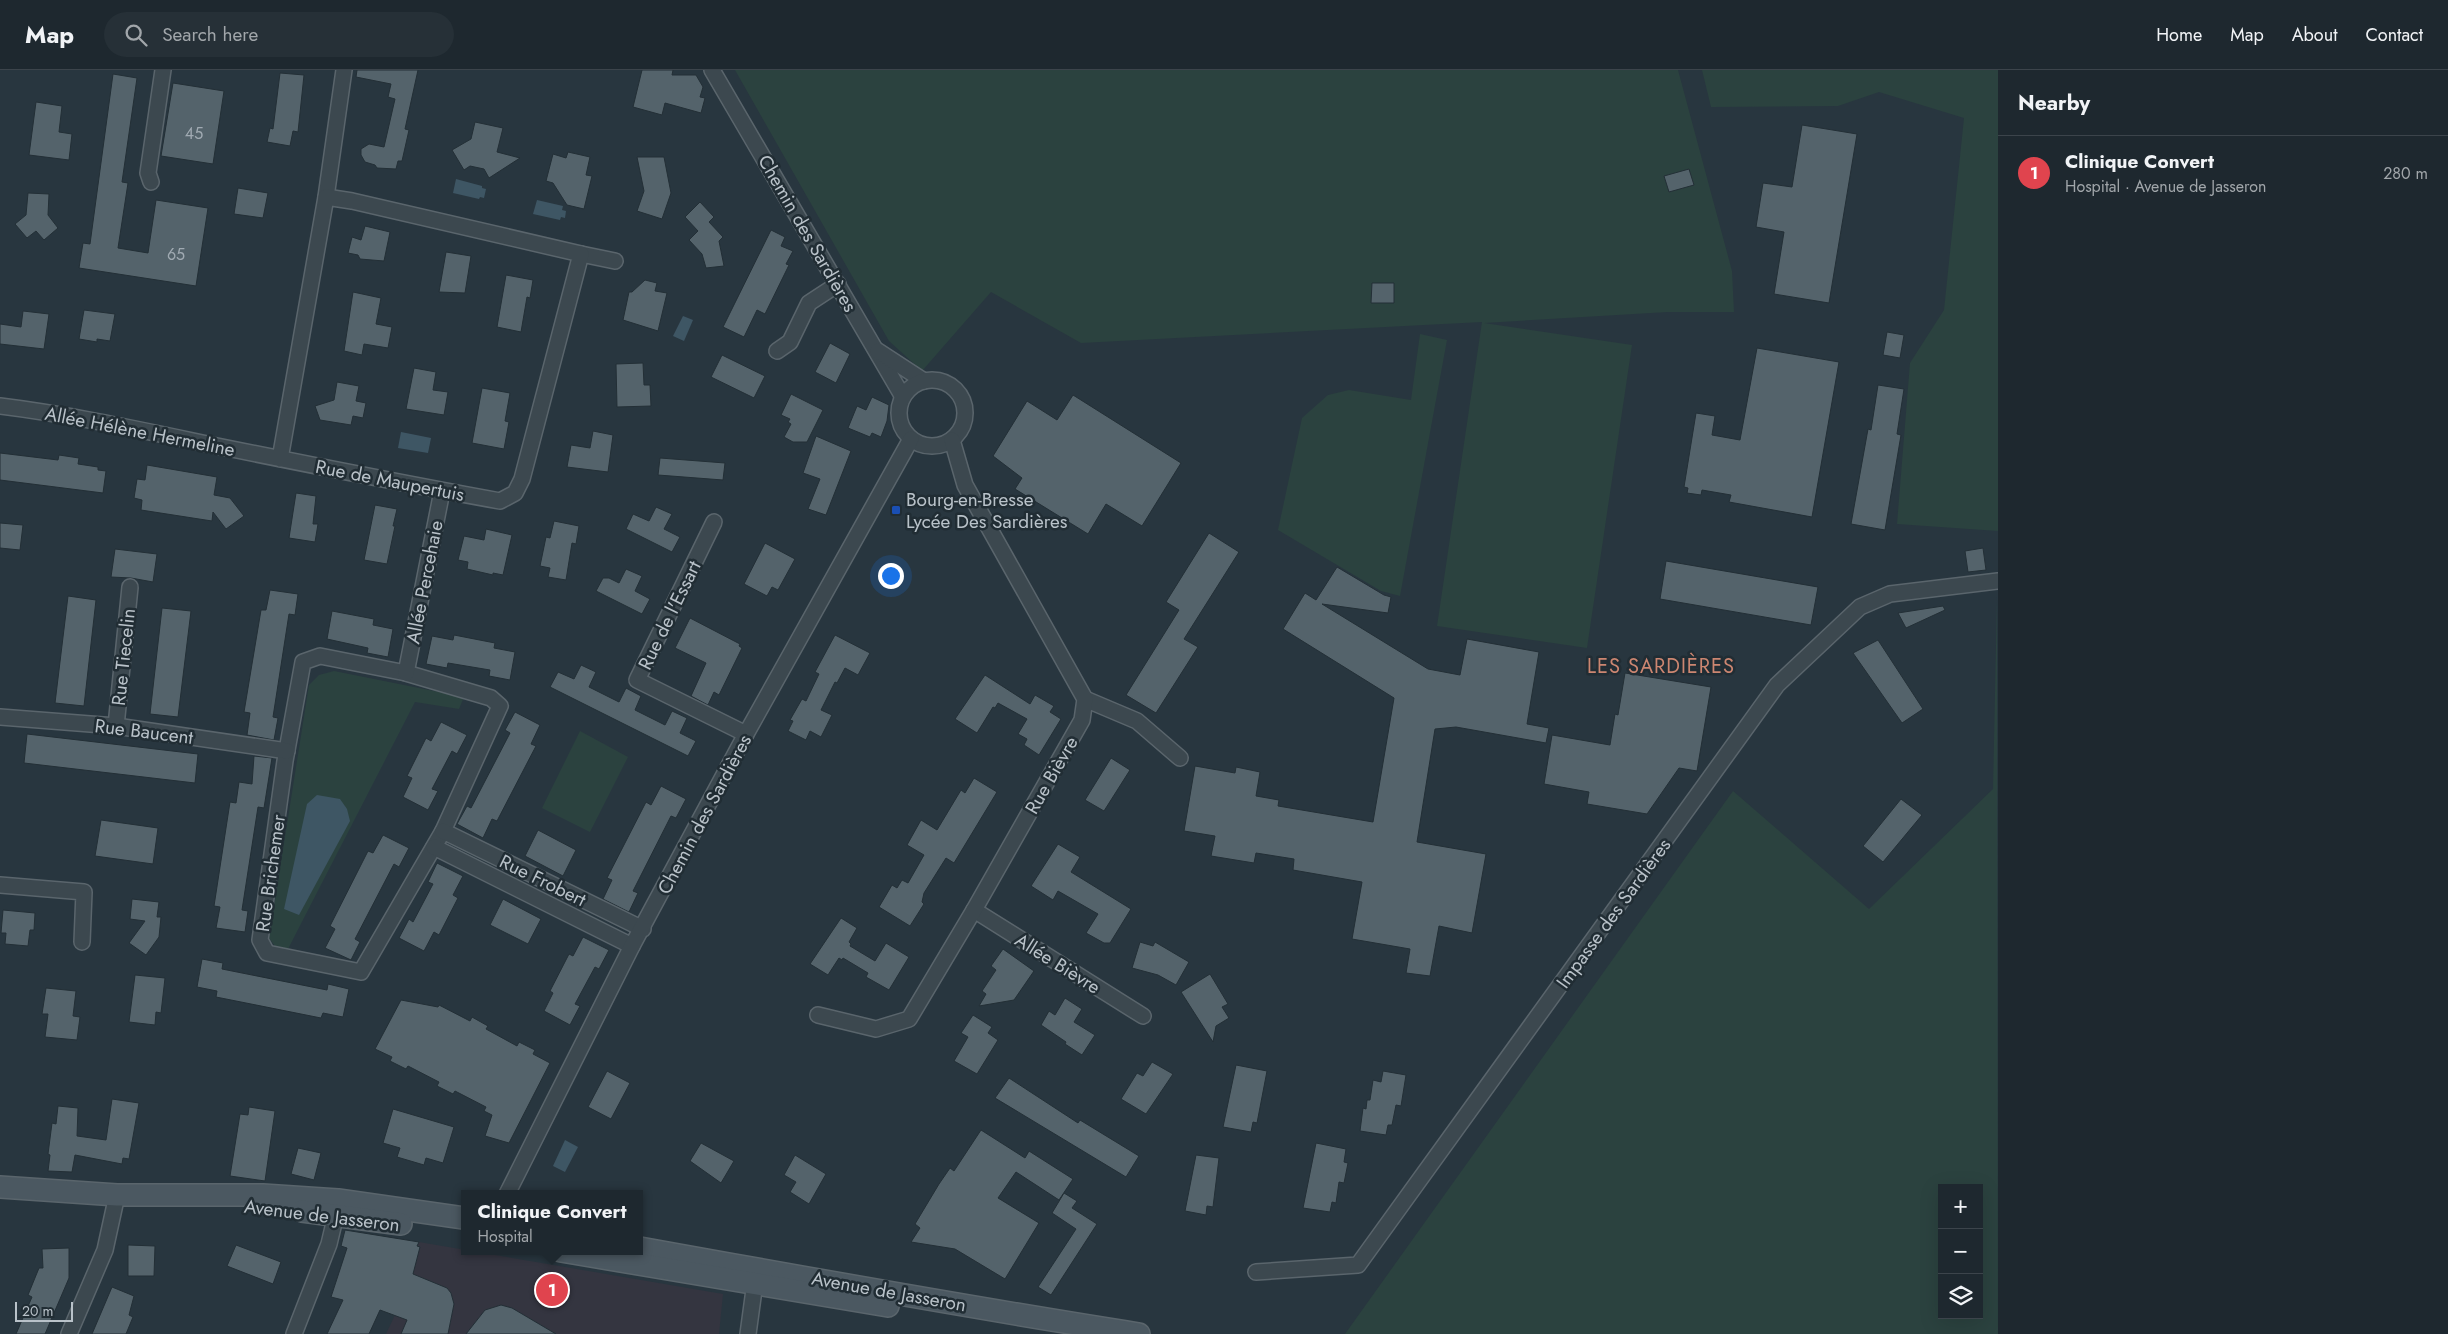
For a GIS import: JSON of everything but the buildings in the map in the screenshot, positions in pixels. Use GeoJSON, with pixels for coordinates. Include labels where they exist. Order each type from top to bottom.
{"type":"FeatureCollection","features":[{"type":"Feature","properties":{"kind":"main road","name":"Avenue de Jasseron"},"geometry":{"type":"LineString","coordinates":[[0,1187],[117,1195],[180,1196],[262,1208],[338,1208],[461,1218]]}},
{"type":"Feature","properties":{"kind":"main road","name":"Avenue de Jasseron"},"geometry":{"type":"LineString","coordinates":[[338,1208],[461,1232]]}},
{"type":"Feature","properties":{"kind":"main road","name":"Avenue de Jasseron"},"geometry":{"type":"LineString","coordinates":[[643,1249],[756,1277],[1051,1334]]}},
{"type":"Feature","properties":{"kind":"main road","name":"Avenue de Jasseron"},"geometry":{"type":"LineString","coordinates":[[590,1255],[971,1305],[1072,1325],[1139,1334]]}},
{"type":"Feature","properties":{"kind":"street"},"geometry":{"type":"LineString","coordinates":[[151,182],[148,173],[163,70]]}},
{"type":"Feature","properties":{"kind":"street"},"geometry":{"type":"LineString","coordinates":[[280,459],[326,197],[344,70]]}},
{"type":"Feature","properties":{"kind":"street","name":"Chemin des Sardières"},"geometry":{"type":"LineString","coordinates":[[712,70],[903,397]]}},
{"type":"Feature","properties":{"kind":"street"},"geometry":{"type":"LineString","coordinates":[[326,197],[352,201],[615,262]]}},
{"type":"Feature","properties":{"kind":"street","name":"Rue de Maupertuis"},"geometry":{"type":"LineString","coordinates":[[280,459],[500,501],[515,493],[522,479],[581,254]]}},
{"type":"Feature","properties":{"kind":"street"},"geometry":{"type":"LineString","coordinates":[[776,351],[790,342],[809,303],[838,284]]}},
{"type":"Feature","properties":{"kind":"street"},"geometry":{"type":"LineString","coordinates":[[875,349],[924,381],[946,383],[959,393],[964,403],[965,418],[962,428],[952,440],[930,447],[911,439],[905,433],[899,419],[899,410],[903,397],[913,386],[924,381]]}},
{"type":"Feature","properties":{"kind":"street","name":"Allée Hélène Hermeline"},"geometry":{"type":"LineString","coordinates":[[0,406],[52,414],[280,459]]}},
{"type":"Feature","properties":{"kind":"street","name":"Chemin des Sardières"},"geometry":{"type":"LineString","coordinates":[[509,1190],[632,946],[643,929],[746,734],[911,439]]}},
{"type":"Feature","properties":{"kind":"street"},"geometry":{"type":"LineString","coordinates":[[952,440],[965,486],[1085,699],[1137,721],[1180,758]]}},
{"type":"Feature","properties":{"kind":"street","name":"Allée Percehaie"},"geometry":{"type":"LineString","coordinates":[[406,673],[442,491]]}},
{"type":"Feature","properties":{"kind":"street","name":"Rue de l'Essart"},"geometry":{"type":"LineString","coordinates":[[714,522],[637,680],[746,734]]}},
{"type":"Feature","properties":{"kind":"street","name":"Impasse des Sardières"},"geometry":{"type":"LineString","coordinates":[[1256,1272],[1358,1265],[1777,685],[1860,607],[1890,594],[1998,581]]}},
{"type":"Feature","properties":{"kind":"street","name":"Rue Tiecelin"},"geometry":{"type":"LineString","coordinates":[[116,726],[130,587]]}},
{"type":"Feature","properties":{"kind":"street","name":"Rue Brichemer"},"geometry":{"type":"LineString","coordinates":[[320,656],[406,673],[491,698],[500,706],[443,831],[361,972],[267,953],[260,940],[287,751],[303,662],[320,656]]}},
{"type":"Feature","properties":{"kind":"street","name":"Rue Bièvre"},"geometry":{"type":"LineString","coordinates":[[818,1015],[876,1028],[909,1018],[974,910],[1082,720],[1085,699]]}},
{"type":"Feature","properties":{"kind":"street","name":"Rue Baucent"},"geometry":{"type":"LineString","coordinates":[[0,717],[116,726],[287,751]]}},
{"type":"Feature","properties":{"kind":"street","name":"Rue Frobert"},"geometry":{"type":"LineString","coordinates":[[443,831],[643,929]]}},
{"type":"Feature","properties":{"kind":"street","name":"Rue Frobert"},"geometry":{"type":"LineString","coordinates":[[434,847],[632,946]]}},
{"type":"Feature","properties":{"kind":"street"},"geometry":{"type":"LineString","coordinates":[[0,885],[84,892],[82,942]]}},
{"type":"Feature","properties":{"kind":"street","name":"Allée Bièvre"},"geometry":{"type":"LineString","coordinates":[[974,910],[1143,1016]]}},
{"type":"Feature","properties":{"kind":"street"},"geometry":{"type":"LineString","coordinates":[[69,1334],[105,1250],[117,1195]]}},
{"type":"Feature","properties":{"kind":"street"},"geometry":{"type":"LineString","coordinates":[[294,1334],[329,1244],[338,1208]]}},
{"type":"Feature","properties":{"kind":"street"},"geometry":{"type":"LineString","coordinates":[[748,1334],[756,1277]]}},
{"type":"Feature","properties":{"kind":"shaded area"},"geometry":{"type":"Polygon","coordinates":[[[419,1242],[461,1249],[461,1255],[495,1255],[723,1294],[719,1334],[386,1334],[395,1315],[419,1242]]]}},
{"type":"Feature","properties":{"kind":"green space"},"geometry":{"type":"Polygon","coordinates":[[[735,70],[1678,70],[1732,271],[1734,312],[1668,312],[1484,323],[1632,345],[1587,648],[1437,626],[1482,322],[1081,343],[991,292],[922,371],[889,341],[735,70]]]}},
{"type":"Feature","properties":{"kind":"green space"},"geometry":{"type":"Polygon","coordinates":[[[1702,70],[1998,70],[1998,531],[1897,524],[1910,363],[1944,310],[1964,118],[1879,92],[1838,106],[1711,107],[1702,70]]]}},
{"type":"Feature","properties":{"kind":"green space"},"geometry":{"type":"Polygon","coordinates":[[[1420,334],[1447,340],[1400,596],[1381,591],[1278,530],[1302,418],[1328,395],[1349,390],[1411,400],[1420,334]]]}},
{"type":"Feature","properties":{"kind":"green space"},"geometry":{"type":"Polygon","coordinates":[[[1997,597],[1998,1334],[1345,1334],[1733,791],[1869,909],[1993,789],[1997,597]]]}},
{"type":"Feature","properties":{"kind":"green space"},"geometry":{"type":"Polygon","coordinates":[[[334,671],[464,697],[459,709],[415,702],[288,949],[275,946],[269,938],[309,685],[319,675],[334,671]]]}},
{"type":"Feature","properties":{"kind":"green space"},"geometry":{"type":"Polygon","coordinates":[[[580,731],[628,757],[590,832],[542,808],[580,731]]]}},
{"type":"Feature","properties":{"kind":"water"},"geometry":{"type":"Polygon","coordinates":[[[456,179],[482,186],[482,188],[486,189],[484,198],[480,197],[479,199],[453,193],[456,179]]]}},
{"type":"Feature","properties":{"kind":"water"},"geometry":{"type":"Polygon","coordinates":[[[537,200],[563,206],[562,210],[566,211],[565,218],[561,217],[560,220],[533,214],[537,200]]]}},
{"type":"Feature","properties":{"kind":"water"},"geometry":{"type":"Polygon","coordinates":[[[683,316],[693,320],[684,341],[673,336],[683,316]]]}},
{"type":"Feature","properties":{"kind":"water"},"geometry":{"type":"Polygon","coordinates":[[[401,432],[431,438],[428,453],[398,448],[401,432]]]}},
{"type":"Feature","properties":{"kind":"water"},"geometry":{"type":"Polygon","coordinates":[[[317,795],[340,799],[347,809],[350,821],[299,915],[284,909],[307,804],[317,795]]]}},
{"type":"Feature","properties":{"kind":"water"},"geometry":{"type":"Polygon","coordinates":[[[565,1140],[578,1147],[565,1172],[553,1166],[565,1140]]]}},
{"type":"Feature","properties":{"kind":"place","name":"Bourg-en-Bresse Lycée Des Sardières"},"geometry":{"type":"Point","coordinates":[896,510]}},
{"type":"Feature","properties":{"kind":"place","name":"Clinique Convert"},"geometry":{"type":"Point","coordinates":[552,1290]}},
{"type":"Feature","properties":{"kind":"district","name":"LES SARDIÈRES"},"geometry":{"type":"Point","coordinates":[1661,666]}}]}
